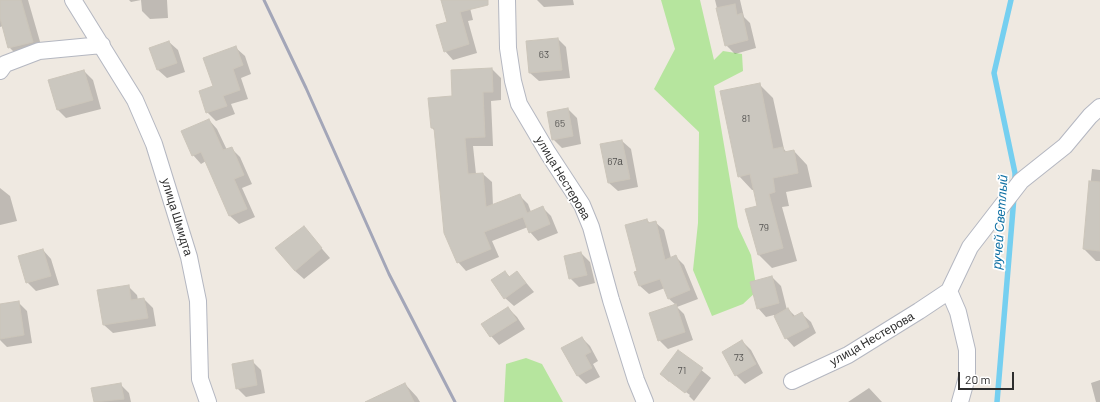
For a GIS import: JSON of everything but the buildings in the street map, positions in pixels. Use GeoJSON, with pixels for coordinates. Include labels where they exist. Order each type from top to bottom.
{"type":"FeatureCollection","features":[{"type":"Feature","properties":{"kind":"street","name":"улица Шмидта"},"geometry":{"type":"LineString","coordinates":[[73,0],[135,100],[154,144],[189,258],[198,301],[200,379],[208,402]]}},
{"type":"Feature","properties":{"kind":"street","name":"улица Нестерова"},"geometry":{"type":"LineString","coordinates":[[507,0],[508,48],[513,81],[519,104],[548,153],[582,205],[591,227],[611,300],[636,380],[645,402]]}},
{"type":"Feature","properties":{"kind":"street"},"geometry":{"type":"LineString","coordinates":[[0,71],[5,64],[39,51],[102,45]]}},
{"type":"Feature","properties":{"kind":"street"},"geometry":{"type":"LineString","coordinates":[[960,402],[967,377],[966,350],[958,312],[949,291],[970,247],[1020,182],[1065,146],[1095,112]]}},
{"type":"Feature","properties":{"kind":"street","name":"улица Нестерова"},"geometry":{"type":"LineString","coordinates":[[792,381],[848,354],[919,312],[949,291]]}},
{"type":"Feature","properties":{"kind":"green space"},"geometry":{"type":"Polygon","coordinates":[[[661,0],[700,0],[714,60],[723,51],[742,54],[743,71],[714,86],[738,227],[751,255],[757,291],[743,304],[712,316],[693,270],[698,223],[699,132],[654,89],[675,49],[661,0]]]}},
{"type":"Feature","properties":{"kind":"green space"},"geometry":{"type":"Polygon","coordinates":[[[526,358],[542,364],[563,402],[504,402],[506,364],[526,358]]]}},
{"type":"Feature","properties":{"kind":"waterway","name":"ручей Светлый"},"geometry":{"type":"LineString","coordinates":[[1011,0],[994,73],[1015,173],[1015,182]]}},
{"type":"Feature","properties":{"kind":"waterway","name":"ручей Светлый"},"geometry":{"type":"LineString","coordinates":[[997,402],[1014,197]]}},
{"type":"Feature","properties":{"kind":"railway"},"geometry":{"type":"LineString","coordinates":[[264,0],[306,88],[389,274],[455,402]]}}]}
